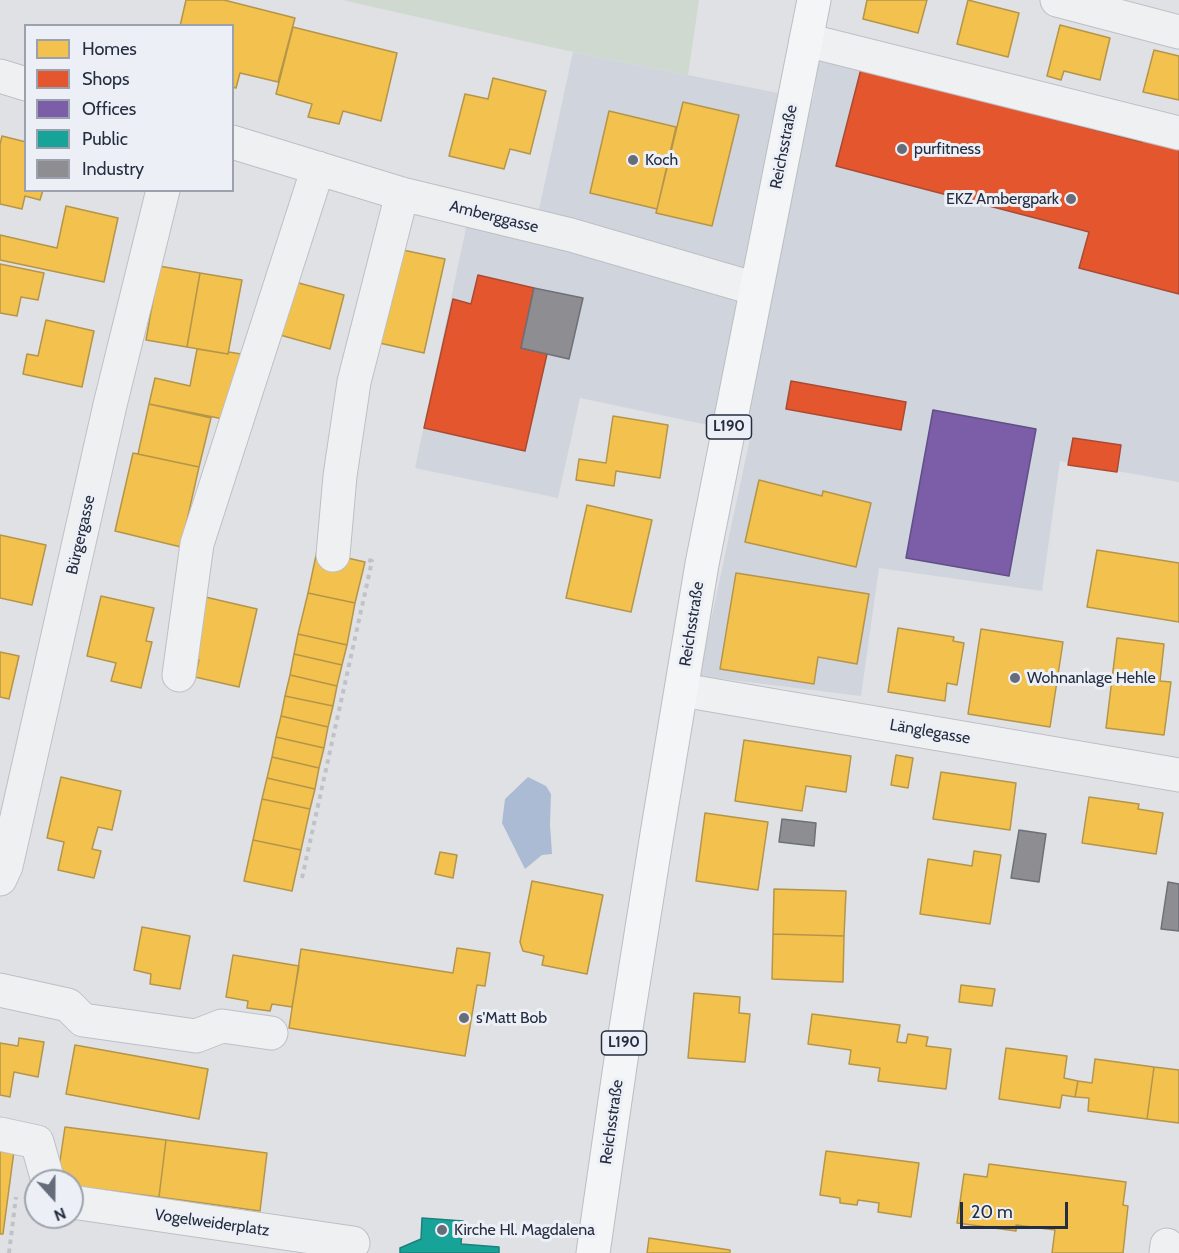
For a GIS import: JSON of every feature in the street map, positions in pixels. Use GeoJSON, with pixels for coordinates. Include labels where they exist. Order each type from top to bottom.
{"type":"FeatureCollection","features":[{"type":"Feature","properties":{"kind":"main road","name":"Reichsstraße"},"geometry":{"type":"LineString","coordinates":[[593,1253],[620,1066],[702,564],[814,0]]}},
{"type":"Feature","properties":{"kind":"street"},"geometry":{"type":"LineString","coordinates":[[1057,0],[1179,32]]}},
{"type":"Feature","properties":{"kind":"street"},"geometry":{"type":"LineString","coordinates":[[806,40],[1179,134]]}},
{"type":"Feature","properties":{"kind":"street"},"geometry":{"type":"LineString","coordinates":[[0,76],[24,83]]}},
{"type":"Feature","properties":{"kind":"street","name":"Amberggasse"},"geometry":{"type":"LineString","coordinates":[[234,143],[402,195],[571,236],[756,289]]}},
{"type":"Feature","properties":{"kind":"street"},"geometry":{"type":"LineString","coordinates":[[179,675],[197,544],[318,168]]}},
{"type":"Feature","properties":{"kind":"street","name":"Bürgergasse"},"geometry":{"type":"LineString","coordinates":[[0,879],[6,866],[110,405],[163,192]]}},
{"type":"Feature","properties":{"kind":"street"},"geometry":{"type":"LineString","coordinates":[[349,557],[340,476],[354,382],[402,195]]}},
{"type":"Feature","properties":{"kind":"street","name":"Länglegasse"},"geometry":{"type":"LineString","coordinates":[[682,690],[1179,775]]}},
{"type":"Feature","properties":{"kind":"street"},"geometry":{"type":"LineString","coordinates":[[0,990],[68,1005],[83,1020],[196,1035],[222,1026],[271,1033]]}},
{"type":"Feature","properties":{"kind":"street"},"geometry":{"type":"LineString","coordinates":[[0,1134],[37,1142],[45,1169]]}},
{"type":"Feature","properties":{"kind":"street","name":"Vogelweiderplatz"},"geometry":{"type":"LineString","coordinates":[[84,1204],[353,1243]]}},
{"type":"Feature","properties":{"kind":"path"},"geometry":{"type":"LineString","coordinates":[[302,878],[372,561],[349,557]]}},
{"type":"Feature","properties":{"kind":"shaded area"},"geometry":{"type":"Polygon","coordinates":[[[342,0],[699,0],[688,75],[573,52],[342,0]]]}},
{"type":"Feature","properties":{"kind":"shaded area"},"geometry":{"type":"Polygon","coordinates":[[[573,52],[813,100],[819,57],[1179,137],[1179,482],[1060,461],[1042,591],[879,568],[861,696],[699,676],[751,434],[580,398],[558,498],[415,468],[472,200],[538,214],[573,52]]]}},
{"type":"Feature","properties":{"kind":"water"},"geometry":{"type":"Polygon","coordinates":[[[528,777],[546,786],[551,794],[552,854],[542,855],[525,869],[502,823],[505,799],[528,777]]]}},
{"type":"Feature","properties":{"kind":"building: Homes"},"geometry":{"type":"Polygon","coordinates":[[[186,0],[224,0],[295,18],[278,82],[240,73],[236,88],[234,88],[234,24],[180,24],[186,0]]]}},
{"type":"Feature","properties":{"kind":"building: Homes"},"geometry":{"type":"Polygon","coordinates":[[[867,0],[927,0],[918,33],[863,19],[867,0]]]}},
{"type":"Feature","properties":{"kind":"building: Homes"},"geometry":{"type":"Polygon","coordinates":[[[968,0],[1019,13],[1008,57],[957,44],[968,0]]]}},
{"type":"Feature","properties":{"kind":"building: Homes"},"geometry":{"type":"Polygon","coordinates":[[[1060,25],[1110,38],[1100,80],[1064,71],[1061,80],[1047,76],[1060,25]]]}},
{"type":"Feature","properties":{"kind":"building: Homes"},"geometry":{"type":"Polygon","coordinates":[[[293,27],[397,53],[381,121],[343,111],[339,124],[308,117],[312,104],[276,94],[293,27]]]}},
{"type":"Feature","properties":{"kind":"building: Homes"},"geometry":{"type":"Polygon","coordinates":[[[1154,50],[1179,56],[1179,100],[1143,92],[1154,50]]]}},
{"type":"Feature","properties":{"kind":"building: Homes"},"geometry":{"type":"Polygon","coordinates":[[[493,78],[546,91],[530,154],[510,149],[504,169],[449,156],[465,94],[488,99],[493,78]]]}},
{"type":"Feature","properties":{"kind":"building: Homes"},"geometry":{"type":"Polygon","coordinates":[[[683,102],[739,115],[712,226],[656,213],[683,102]]]}},
{"type":"Feature","properties":{"kind":"building: Homes","name":"Koch"},"geometry":{"type":"Polygon","coordinates":[[[609,111],[676,127],[657,209],[590,193],[609,111]]]}},
{"type":"Feature","properties":{"kind":"building: Homes"},"geometry":{"type":"Polygon","coordinates":[[[2,136],[24,142],[24,192],[42,192],[40,200],[25,196],[22,209],[0,204],[2,136]]]}},
{"type":"Feature","properties":{"kind":"building: Homes"},"geometry":{"type":"Polygon","coordinates":[[[66,206],[118,218],[104,282],[0,260],[0,235],[57,248],[66,206]]]}},
{"type":"Feature","properties":{"kind":"building: Homes"},"geometry":{"type":"Polygon","coordinates":[[[403,250],[445,259],[424,353],[375,342],[403,250]]]}},
{"type":"Feature","properties":{"kind":"building: Homes"},"geometry":{"type":"Polygon","coordinates":[[[0,264],[44,273],[38,300],[21,297],[17,316],[0,313],[0,264]]]}},
{"type":"Feature","properties":{"kind":"building: Homes"},"geometry":{"type":"Polygon","coordinates":[[[159,266],[200,273],[187,347],[146,340],[159,266]]]}},
{"type":"Feature","properties":{"kind":"building: Homes"},"geometry":{"type":"Polygon","coordinates":[[[200,273],[242,280],[228,354],[187,347],[200,273]]]}},
{"type":"Feature","properties":{"kind":"building: Homes"},"geometry":{"type":"Polygon","coordinates":[[[295,282],[344,295],[330,349],[273,333],[295,282]]]}},
{"type":"Feature","properties":{"kind":"building: Homes"},"geometry":{"type":"Polygon","coordinates":[[[46,320],[94,331],[82,387],[23,374],[27,354],[38,356],[46,320]]]}},
{"type":"Feature","properties":{"kind":"building: Homes"},"geometry":{"type":"Polygon","coordinates":[[[197,349],[247,355],[228,420],[149,404],[155,378],[190,386],[197,349]]]}},
{"type":"Feature","properties":{"kind":"building: Homes"},"geometry":{"type":"Polygon","coordinates":[[[149,404],[211,418],[199,467],[138,454],[149,404]]]}},
{"type":"Feature","properties":{"kind":"building: Homes"},"geometry":{"type":"Polygon","coordinates":[[[613,416],[668,425],[660,478],[616,471],[614,486],[576,480],[579,459],[606,463],[613,416]]]}},
{"type":"Feature","properties":{"kind":"building: Homes"},"geometry":{"type":"Polygon","coordinates":[[[133,453],[199,467],[181,547],[115,531],[133,453]]]}},
{"type":"Feature","properties":{"kind":"building: Homes"},"geometry":{"type":"Polygon","coordinates":[[[759,480],[822,496],[823,491],[871,503],[856,567],[745,542],[759,480]]]}},
{"type":"Feature","properties":{"kind":"building: Homes"},"geometry":{"type":"Polygon","coordinates":[[[587,505],[652,520],[631,612],[566,598],[587,505]]]}},
{"type":"Feature","properties":{"kind":"building: Homes"},"geometry":{"type":"Polygon","coordinates":[[[0,535],[46,545],[32,605],[0,598],[0,535]]]}},
{"type":"Feature","properties":{"kind":"building: Homes"},"geometry":{"type":"Polygon","coordinates":[[[1097,550],[1179,563],[1179,622],[1087,607],[1097,550]]]}},
{"type":"Feature","properties":{"kind":"building: Homes"},"geometry":{"type":"Polygon","coordinates":[[[317,551],[365,562],[355,603],[308,593],[317,551]]]}},
{"type":"Feature","properties":{"kind":"building: Homes"},"geometry":{"type":"Polygon","coordinates":[[[736,573],[869,594],[857,664],[818,657],[814,684],[720,669],[736,573]]]}},
{"type":"Feature","properties":{"kind":"building: Homes"},"geometry":{"type":"Polygon","coordinates":[[[308,593],[355,603],[347,645],[298,634],[308,593]]]}},
{"type":"Feature","properties":{"kind":"building: Homes"},"geometry":{"type":"Polygon","coordinates":[[[101,596],[154,608],[146,641],[152,642],[141,688],[111,681],[116,663],[87,656],[101,596]]]}},
{"type":"Feature","properties":{"kind":"building: Homes"},"geometry":{"type":"Polygon","coordinates":[[[201,596],[257,609],[239,687],[195,677],[199,660],[187,657],[201,596]]]}},
{"type":"Feature","properties":{"kind":"building: Homes"},"geometry":{"type":"Polygon","coordinates":[[[898,628],[954,637],[953,641],[964,643],[957,685],[947,683],[945,701],[888,692],[898,628]]]}},
{"type":"Feature","properties":{"kind":"building: Homes","name":"Wohnanlage Hehle"},"geometry":{"type":"Polygon","coordinates":[[[981,629],[1063,642],[1050,727],[968,714],[981,629]]]}},
{"type":"Feature","properties":{"kind":"building: Homes"},"geometry":{"type":"Polygon","coordinates":[[[298,634],[347,645],[342,665],[294,654],[298,634]]]}},
{"type":"Feature","properties":{"kind":"building: Homes"},"geometry":{"type":"Polygon","coordinates":[[[1117,638],[1164,644],[1160,681],[1171,682],[1164,735],[1106,728],[1117,638]]]}},
{"type":"Feature","properties":{"kind":"building: Homes"},"geometry":{"type":"Polygon","coordinates":[[[0,652],[19,656],[9,699],[0,697],[0,652]]]}},
{"type":"Feature","properties":{"kind":"building: Homes"},"geometry":{"type":"Polygon","coordinates":[[[294,654],[342,665],[337,686],[290,675],[294,654]]]}},
{"type":"Feature","properties":{"kind":"building: Homes"},"geometry":{"type":"Polygon","coordinates":[[[290,675],[337,686],[333,706],[285,696],[290,675]]]}},
{"type":"Feature","properties":{"kind":"building: Homes"},"geometry":{"type":"Polygon","coordinates":[[[285,696],[333,706],[328,727],[281,716],[285,696]]]}},
{"type":"Feature","properties":{"kind":"building: Homes"},"geometry":{"type":"Polygon","coordinates":[[[281,716],[328,727],[324,748],[276,737],[281,716]]]}},
{"type":"Feature","properties":{"kind":"building: Homes"},"geometry":{"type":"Polygon","coordinates":[[[276,737],[324,748],[319,768],[272,757],[276,737]]]}},
{"type":"Feature","properties":{"kind":"building: Homes"},"geometry":{"type":"Polygon","coordinates":[[[744,740],[851,756],[846,792],[806,786],[802,811],[735,801],[744,740]]]}},
{"type":"Feature","properties":{"kind":"building: Homes"},"geometry":{"type":"Polygon","coordinates":[[[896,755],[913,758],[908,788],[891,785],[896,755]]]}},
{"type":"Feature","properties":{"kind":"building: Homes"},"geometry":{"type":"Polygon","coordinates":[[[272,757],[319,768],[315,789],[267,778],[272,757]]]}},
{"type":"Feature","properties":{"kind":"building: Homes"},"geometry":{"type":"Polygon","coordinates":[[[941,772],[1016,783],[1010,830],[933,819],[941,772]]]}},
{"type":"Feature","properties":{"kind":"building: Homes"},"geometry":{"type":"Polygon","coordinates":[[[61,777],[121,791],[112,830],[98,827],[92,849],[101,851],[94,878],[58,870],[64,842],[47,838],[61,777]]]}},
{"type":"Feature","properties":{"kind":"building: Homes"},"geometry":{"type":"Polygon","coordinates":[[[267,778],[315,789],[310,809],[262,799],[267,778]]]}},
{"type":"Feature","properties":{"kind":"building: Homes"},"geometry":{"type":"Polygon","coordinates":[[[1089,797],[1139,804],[1138,809],[1163,813],[1156,854],[1082,843],[1089,797]]]}},
{"type":"Feature","properties":{"kind":"building: Homes"},"geometry":{"type":"Polygon","coordinates":[[[262,799],[310,809],[301,850],[253,840],[262,799]]]}},
{"type":"Feature","properties":{"kind":"building: Homes"},"geometry":{"type":"Polygon","coordinates":[[[705,813],[768,822],[758,890],[696,881],[705,813]]]}},
{"type":"Feature","properties":{"kind":"building: Homes"},"geometry":{"type":"Polygon","coordinates":[[[253,840],[301,850],[292,891],[244,881],[253,840]]]}},
{"type":"Feature","properties":{"kind":"building: Homes"},"geometry":{"type":"Polygon","coordinates":[[[974,851],[1001,855],[990,924],[920,914],[928,859],[972,866],[974,851]]]}},
{"type":"Feature","properties":{"kind":"building: Homes"},"geometry":{"type":"Polygon","coordinates":[[[440,852],[457,855],[453,878],[435,874],[440,852]]]}},
{"type":"Feature","properties":{"kind":"building: Homes"},"geometry":{"type":"Polygon","coordinates":[[[532,881],[603,895],[587,974],[542,965],[544,956],[523,951],[520,942],[532,881]]]}},
{"type":"Feature","properties":{"kind":"building: Homes"},"geometry":{"type":"Polygon","coordinates":[[[774,889],[846,891],[844,936],[773,934],[774,889]]]}},
{"type":"Feature","properties":{"kind":"building: Homes"},"geometry":{"type":"Polygon","coordinates":[[[142,927],[190,936],[180,989],[150,984],[151,974],[134,970],[142,927]]]}},
{"type":"Feature","properties":{"kind":"building: Homes"},"geometry":{"type":"Polygon","coordinates":[[[773,934],[844,936],[843,982],[772,979],[773,934]]]}},
{"type":"Feature","properties":{"kind":"building: Homes"},"geometry":{"type":"Polygon","coordinates":[[[457,948],[490,953],[485,986],[477,985],[465,1056],[289,1028],[301,949],[453,973],[457,948]]]}},
{"type":"Feature","properties":{"kind":"building: Homes"},"geometry":{"type":"Polygon","coordinates":[[[233,955],[299,966],[292,1007],[272,1004],[270,1011],[247,1008],[248,1001],[226,997],[233,955]]]}},
{"type":"Feature","properties":{"kind":"building: Homes"},"geometry":{"type":"Polygon","coordinates":[[[961,985],[995,989],[992,1006],[959,1002],[961,985]]]}},
{"type":"Feature","properties":{"kind":"building: Homes"},"geometry":{"type":"Polygon","coordinates":[[[694,993],[740,997],[739,1013],[750,1014],[745,1062],[688,1058],[694,993]]]}},
{"type":"Feature","properties":{"kind":"building: Homes"},"geometry":{"type":"Polygon","coordinates":[[[812,1014],[900,1025],[897,1042],[906,1043],[908,1034],[928,1037],[926,1046],[951,1049],[946,1089],[878,1081],[880,1068],[849,1064],[851,1050],[808,1044],[812,1014]]]}},
{"type":"Feature","properties":{"kind":"building: Homes"},"geometry":{"type":"Polygon","coordinates":[[[19,1038],[44,1042],[38,1077],[14,1072],[10,1097],[0,1095],[0,1043],[18,1046],[19,1038]]]}},
{"type":"Feature","properties":{"kind":"building: Homes"},"geometry":{"type":"Polygon","coordinates":[[[75,1045],[208,1069],[199,1119],[66,1094],[75,1045]]]}},
{"type":"Feature","properties":{"kind":"building: Homes"},"geometry":{"type":"Polygon","coordinates":[[[1006,1048],[1067,1056],[1064,1078],[1078,1081],[1075,1097],[1062,1095],[1060,1108],[999,1099],[1006,1048]]]}},
{"type":"Feature","properties":{"kind":"building: Homes"},"geometry":{"type":"Polygon","coordinates":[[[1095,1059],[1154,1067],[1147,1119],[1088,1111],[1089,1098],[1075,1097],[1078,1081],[1092,1083],[1095,1059]]]}},
{"type":"Feature","properties":{"kind":"building: Homes"},"geometry":{"type":"Polygon","coordinates":[[[1154,1067],[1179,1070],[1179,1123],[1147,1119],[1154,1067]]]}},
{"type":"Feature","properties":{"kind":"building: Homes"},"geometry":{"type":"Polygon","coordinates":[[[65,1127],[166,1140],[159,1197],[84,1188],[84,1169],[59,1169],[65,1127]]]}},
{"type":"Feature","properties":{"kind":"building: Homes"},"geometry":{"type":"Polygon","coordinates":[[[166,1140],[267,1153],[260,1211],[159,1197],[166,1140]]]}},
{"type":"Feature","properties":{"kind":"building: Homes"},"geometry":{"type":"Polygon","coordinates":[[[0,1149],[14,1151],[3,1234],[0,1234],[0,1149]]]}},
{"type":"Feature","properties":{"kind":"building: Homes"},"geometry":{"type":"Polygon","coordinates":[[[826,1151],[919,1163],[911,1217],[878,1212],[879,1203],[858,1200],[857,1205],[840,1203],[840,1198],[820,1195],[826,1151]]]}},
{"type":"Feature","properties":{"kind":"building: Homes"},"geometry":{"type":"Polygon","coordinates":[[[989,1164],[1126,1182],[1123,1205],[1128,1206],[1123,1253],[1052,1253],[1055,1230],[1016,1225],[1016,1231],[957,1223],[964,1174],[987,1177],[989,1164]]]}},
{"type":"Feature","properties":{"kind":"building: Homes"},"geometry":{"type":"Polygon","coordinates":[[[649,1238],[730,1250],[730,1253],[647,1253],[649,1238]]]}},
{"type":"Feature","properties":{"kind":"building: Shops","name":"EKZ Ambergpark"},"geometry":{"type":"Polygon","coordinates":[[[861,69],[1142,142],[1144,135],[1179,144],[1179,294],[1079,268],[1089,232],[836,166],[861,69]]]}},
{"type":"Feature","properties":{"kind":"building: Shops"},"geometry":{"type":"Polygon","coordinates":[[[478,275],[534,288],[521,348],[547,354],[525,451],[424,428],[453,299],[471,304],[478,275]]]}},
{"type":"Feature","properties":{"kind":"building: Shops"},"geometry":{"type":"Polygon","coordinates":[[[791,381],[906,402],[901,430],[786,409],[791,381]]]}},
{"type":"Feature","properties":{"kind":"building: Shops"},"geometry":{"type":"Polygon","coordinates":[[[1073,438],[1121,445],[1117,472],[1068,465],[1073,438]]]}},
{"type":"Feature","properties":{"kind":"building: Offices"},"geometry":{"type":"Polygon","coordinates":[[[933,410],[1036,429],[1009,576],[906,558],[933,410]]]}},
{"type":"Feature","properties":{"kind":"building: Public","name":"Kirche Hl. Magdalena"},"geometry":{"type":"Polygon","coordinates":[[[422,1218],[463,1221],[461,1244],[499,1247],[499,1253],[400,1253],[400,1248],[421,1239],[422,1218]]]}},
{"type":"Feature","properties":{"kind":"building: Industry"},"geometry":{"type":"Polygon","coordinates":[[[534,288],[583,298],[569,359],[521,348],[534,288]]]}},
{"type":"Feature","properties":{"kind":"building: Industry"},"geometry":{"type":"Polygon","coordinates":[[[782,819],[816,823],[814,846],[779,842],[782,819]]]}},
{"type":"Feature","properties":{"kind":"building: Industry"},"geometry":{"type":"Polygon","coordinates":[[[1019,830],[1046,834],[1039,882],[1011,878],[1019,830]]]}},
{"type":"Feature","properties":{"kind":"building: Industry"},"geometry":{"type":"Polygon","coordinates":[[[1168,882],[1179,884],[1179,931],[1161,929],[1168,882]]]}},
{"type":"Feature","properties":{"kind":"place","name":"purfitness"},"geometry":{"type":"Point","coordinates":[902,149]}},
{"type":"Feature","properties":{"kind":"place","name":"Koch"},"geometry":{"type":"Point","coordinates":[633,160]}},
{"type":"Feature","properties":{"kind":"place","name":"EKZ Ambergpark"},"geometry":{"type":"Point","coordinates":[1071,199]}},
{"type":"Feature","properties":{"kind":"place","name":"Wohnanlage Hehle"},"geometry":{"type":"Point","coordinates":[1015,678]}},
{"type":"Feature","properties":{"kind":"place","name":"s'Matt Bob"},"geometry":{"type":"Point","coordinates":[464,1018]}},
{"type":"Feature","properties":{"kind":"place","name":"Kirche Hl. Magdalena"},"geometry":{"type":"Point","coordinates":[442,1230]}}]}
